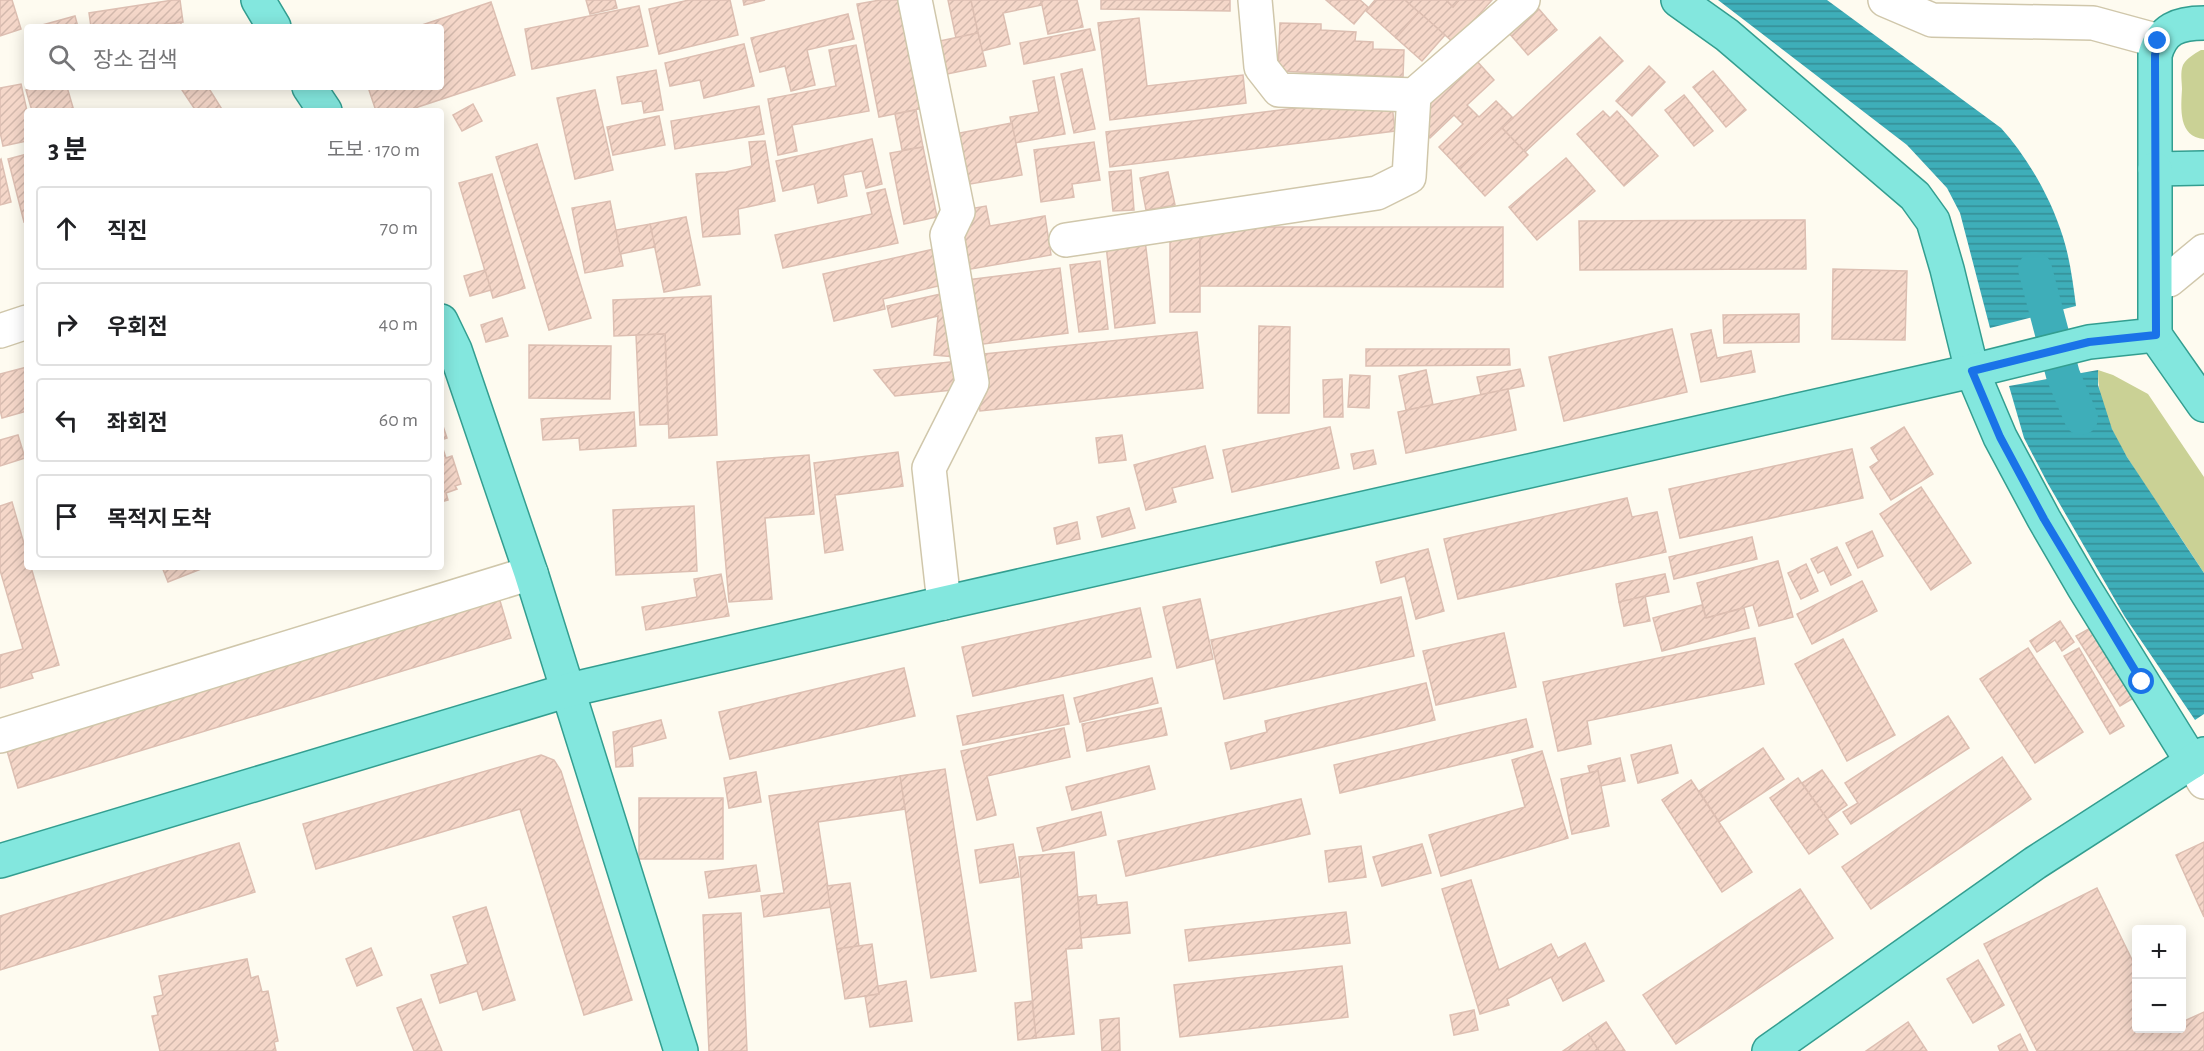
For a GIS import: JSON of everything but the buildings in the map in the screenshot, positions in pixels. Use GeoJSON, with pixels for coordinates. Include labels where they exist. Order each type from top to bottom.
{"type":"FeatureCollection","features":[{"type":"Feature","properties":{"kind":"main road"},"geometry":{"type":"LineString","coordinates":[[258,0],[272,24]]}},
{"type":"Feature","properties":{"kind":"main road"},"geometry":{"type":"LineString","coordinates":[[1678,0],[1727,35],[1915,196],[1933,221],[1947,269],[1987,367],[2000,437],[2044,519],[2200,766],[2035,863],[1768,1051]]}},
{"type":"Feature","properties":{"kind":"main road"},"geometry":{"type":"LineString","coordinates":[[2204,23],[2171,28],[2158,41],[2155,55],[2156,335],[2204,405]]}},
{"type":"Feature","properties":{"kind":"main road"},"geometry":{"type":"LineString","coordinates":[[311,90],[323,108]]}},
{"type":"Feature","properties":{"kind":"main road"},"geometry":{"type":"LineString","coordinates":[[2155,169],[2204,168]]}},
{"type":"Feature","properties":{"kind":"main road"},"geometry":{"type":"LineString","coordinates":[[444,327],[455,350],[531,573],[681,1051]]}},
{"type":"Feature","properties":{"kind":"main road"},"geometry":{"type":"LineString","coordinates":[[0,861],[569,690],[2089,342],[2156,335]]}},
{"type":"Feature","properties":{"kind":"street"},"geometry":{"type":"LineString","coordinates":[[915,0],[958,212],[947,235],[972,383],[929,468],[944,603]]}},
{"type":"Feature","properties":{"kind":"street"},"geometry":{"type":"LineString","coordinates":[[1255,0],[1261,67],[1279,90],[1414,95],[1523,0]]}},
{"type":"Feature","properties":{"kind":"street"},"geometry":{"type":"LineString","coordinates":[[1885,0],[1932,21],[2093,23],[2158,41]]}},
{"type":"Feature","properties":{"kind":"street"},"geometry":{"type":"LineString","coordinates":[[1066,240],[1377,193],[1409,177],[1414,95]]}},
{"type":"Feature","properties":{"kind":"street"},"geometry":{"type":"LineString","coordinates":[[2169,280],[2204,251]]}},
{"type":"Feature","properties":{"kind":"street"},"geometry":{"type":"LineString","coordinates":[[0,331],[24,323]]}},
{"type":"Feature","properties":{"kind":"street"},"geometry":{"type":"LineString","coordinates":[[0,736],[531,573]]}},
{"type":"Feature","properties":{"kind":"green space"},"geometry":{"type":"Polygon","coordinates":[[[2204,50],[2204,139],[2189,133],[2183,120],[2181,105],[2183,65],[2204,50]]]}},
{"type":"Feature","properties":{"kind":"green space"},"geometry":{"type":"Polygon","coordinates":[[[2098,370],[2113,375],[2148,394],[2204,477],[2204,573],[2117,439],[2103,406],[2098,370]]]}},
{"type":"Feature","properties":{"kind":"water"},"geometry":{"type":"Polygon","coordinates":[[[1718,0],[1827,0],[2001,128],[2029,165],[2058,222],[2068,254],[2076,306],[1990,328],[1960,213],[1947,188],[1907,145],[1718,0]]]}},
{"type":"Feature","properties":{"kind":"water"},"geometry":{"type":"Polygon","coordinates":[[[2098,370],[2098,385],[2112,429],[2127,457],[2204,573],[2204,714],[2195,720],[2125,617],[2047,482],[2024,438],[2009,386],[2098,370]]]}},
{"type":"Feature","properties":{"kind":"waterway"},"geometry":{"type":"LineString","coordinates":[[2035,269],[2063,375],[2081,418]]}},
{"type":"Feature","properties":{"kind":"route"},"geometry":{"type":"LineString","coordinates":[[2142,682],[2044,519],[2000,437],[1972,371],[2089,342],[2156,335],[2155,55],[2158,41]]}}]}
